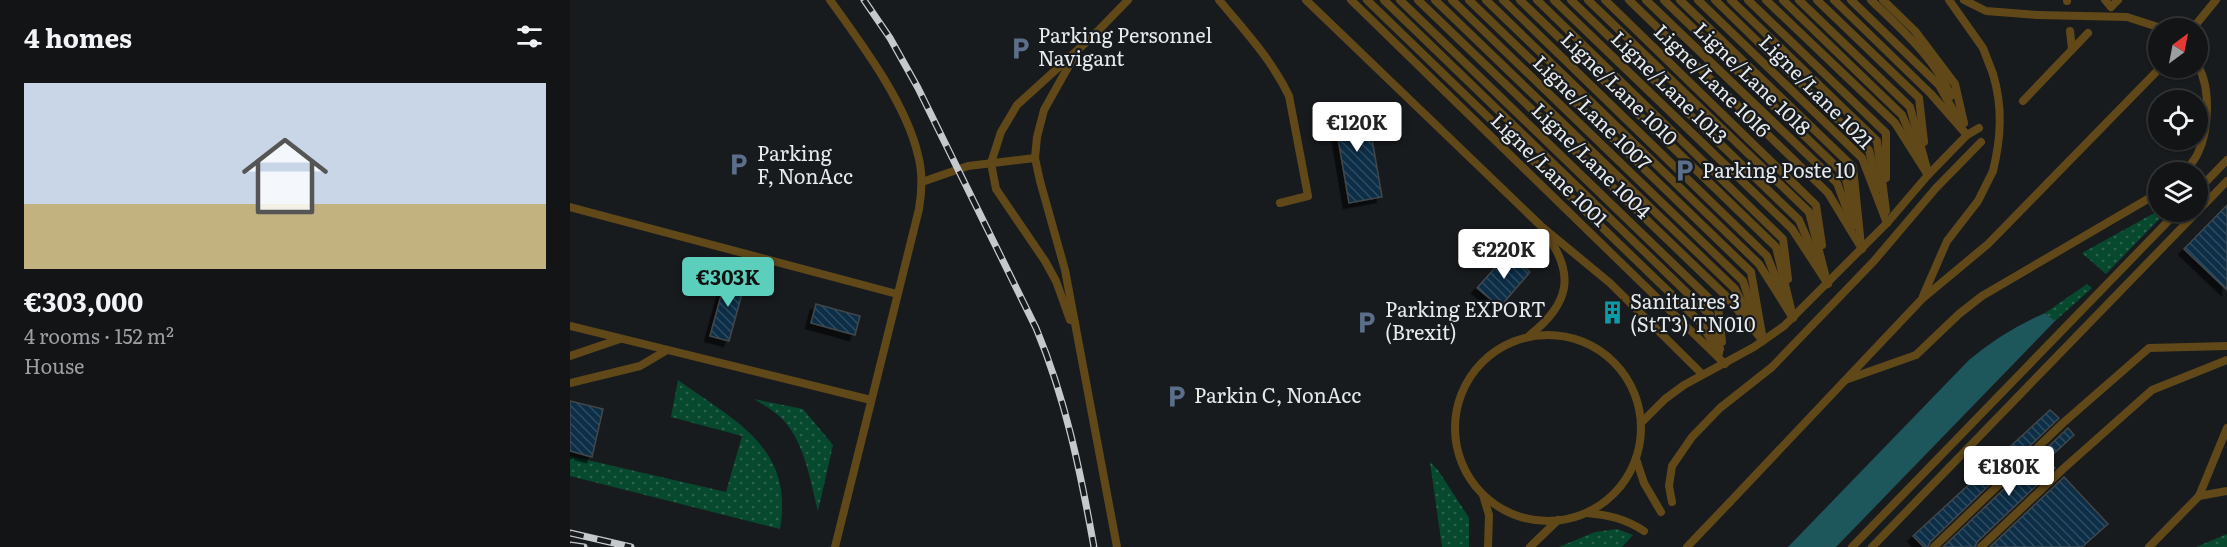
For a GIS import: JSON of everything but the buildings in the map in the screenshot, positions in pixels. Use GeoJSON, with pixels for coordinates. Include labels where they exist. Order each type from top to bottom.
{"type":"FeatureCollection","features":[{"type":"Feature","properties":{"kind":"lane"},"geometry":{"type":"LineString","coordinates":[[830,0],[864,49],[906,120],[919,158],[922,182],[919,209],[835,547]]}},
{"type":"Feature","properties":{"kind":"lane"},"geometry":{"type":"LineString","coordinates":[[1077,340],[1056,281],[1036,246],[996,189],[991,163],[996,144],[1011,112],[1076,53],[1128,0]]}},
{"type":"Feature","properties":{"kind":"lane"},"geometry":{"type":"LineString","coordinates":[[1219,0],[1261,51],[1289,96],[1308,196],[1280,203]]}},
{"type":"Feature","properties":{"kind":"lane"},"geometry":{"type":"LineString","coordinates":[[1306,0],[1541,226],[1605,278],[1702,374]]}},
{"type":"Feature","properties":{"kind":"lane","name":"Ligne/Lane 1001"},"geometry":{"type":"LineString","coordinates":[[1351,0],[1725,363]]}},
{"type":"Feature","properties":{"kind":"lane"},"geometry":{"type":"LineString","coordinates":[[1367,0],[1700,322],[1725,363]]}},
{"type":"Feature","properties":{"kind":"lane"},"geometry":{"type":"LineString","coordinates":[[1384,0],[1710,315],[1725,363]]}},
{"type":"Feature","properties":{"kind":"lane","name":"Ligne/Lane 1004"},"geometry":{"type":"LineString","coordinates":[[1400,0],[1718,307],[1725,363]]}},
{"type":"Feature","properties":{"kind":"lane"},"geometry":{"type":"LineString","coordinates":[[1418,0],[1727,297],[1763,341]]}},
{"type":"Feature","properties":{"kind":"lane"},"geometry":{"type":"LineString","coordinates":[[1435,0],[1735,289],[1763,341]]}},
{"type":"Feature","properties":{"kind":"lane","name":"Ligne/Lane 1007"},"geometry":{"type":"LineString","coordinates":[[1452,0],[1743,281],[1763,341]]}},
{"type":"Feature","properties":{"kind":"lane"},"geometry":{"type":"LineString","coordinates":[[1469,0],[1751,272],[1763,341]]}},
{"type":"Feature","properties":{"kind":"lane"},"geometry":{"type":"LineString","coordinates":[[1486,0],[1759,264],[1793,318]]}},
{"type":"Feature","properties":{"kind":"lane","name":"Ligne/Lane 1010"},"geometry":{"type":"LineString","coordinates":[[1503,0],[1767,256],[1793,318]]}},
{"type":"Feature","properties":{"kind":"lane"},"geometry":{"type":"LineString","coordinates":[[1520,0],[1776,247],[1793,318]]}},
{"type":"Feature","properties":{"kind":"lane"},"geometry":{"type":"LineString","coordinates":[[1537,0],[1784,238],[1793,318]]}},
{"type":"Feature","properties":{"kind":"lane","name":"Ligne/Lane 1013"},"geometry":{"type":"LineString","coordinates":[[1554,0],[1792,229],[1828,284]]}},
{"type":"Feature","properties":{"kind":"lane"},"geometry":{"type":"LineString","coordinates":[[1571,0],[1799,220],[1828,284]]}},
{"type":"Feature","properties":{"kind":"lane"},"geometry":{"type":"LineString","coordinates":[[1588,0],[1809,212],[1828,284]]}},
{"type":"Feature","properties":{"kind":"lane","name":"Ligne/Lane 1016"},"geometry":{"type":"LineString","coordinates":[[1605,0],[1816,205],[1828,284]]}},
{"type":"Feature","properties":{"kind":"lane"},"geometry":{"type":"LineString","coordinates":[[1629,0],[1828,193],[1862,249]]}},
{"type":"Feature","properties":{"kind":"lane","name":"Ligne/Lane 1018"},"geometry":{"type":"LineString","coordinates":[[1646,0],[1837,183],[1862,249]]}},
{"type":"Feature","properties":{"kind":"lane"},"geometry":{"type":"LineString","coordinates":[[1664,0],[1845,175],[1862,249]]}},
{"type":"Feature","properties":{"kind":"lane"},"geometry":{"type":"LineString","coordinates":[[1680,0],[1853,167],[1862,249]]}},
{"type":"Feature","properties":{"kind":"lane","name":"Ligne/Lane 1021"},"geometry":{"type":"LineString","coordinates":[[1698,0],[1862,158],[1887,223]]}},
{"type":"Feature","properties":{"kind":"lane"},"geometry":{"type":"LineString","coordinates":[[1715,0],[1869,150],[1887,223]]}},
{"type":"Feature","properties":{"kind":"lane"},"geometry":{"type":"LineString","coordinates":[[1731,0],[1877,141],[1887,223]]}},
{"type":"Feature","properties":{"kind":"lane"},"geometry":{"type":"LineString","coordinates":[[1748,0],[1886,133],[1887,223]]}},
{"type":"Feature","properties":{"kind":"lane"},"geometry":{"type":"LineString","coordinates":[[1766,0],[1894,123],[1928,175]]}},
{"type":"Feature","properties":{"kind":"lane"},"geometry":{"type":"LineString","coordinates":[[1783,0],[1902,116],[1928,175]]}},
{"type":"Feature","properties":{"kind":"lane"},"geometry":{"type":"LineString","coordinates":[[1799,0],[1910,107],[1928,175]]}},
{"type":"Feature","properties":{"kind":"lane"},"geometry":{"type":"LineString","coordinates":[[1817,0],[1919,98],[1928,175]]}},
{"type":"Feature","properties":{"kind":"lane"},"geometry":{"type":"LineString","coordinates":[[1834,0],[1931,94],[1966,135]]}},
{"type":"Feature","properties":{"kind":"lane"},"geometry":{"type":"LineString","coordinates":[[1851,0],[1939,85],[1966,135]]}},
{"type":"Feature","properties":{"kind":"lane"},"geometry":{"type":"LineString","coordinates":[[1871,0],[1910,37],[1944,80],[1966,135]]}},
{"type":"Feature","properties":{"kind":"lane"},"geometry":{"type":"LineString","coordinates":[[1883,0],[1915,31],[1955,84],[1966,135]]}},
{"type":"Feature","properties":{"kind":"lane"},"geometry":{"type":"LineString","coordinates":[[1922,299],[1947,241],[1974,206],[1993,171],[1998,152],[2001,121],[1998,90],[1983,48],[1949,0]]}},
{"type":"Feature","properties":{"kind":"lane"},"geometry":{"type":"LineString","coordinates":[[1964,0],[1986,11],[2037,15],[2127,16],[2148,23]]}},
{"type":"Feature","properties":{"kind":"lane"},"geometry":{"type":"LineString","coordinates":[[2201,18],[2216,0]]}},
{"type":"Feature","properties":{"kind":"lane"},"geometry":{"type":"LineString","coordinates":[[2070,31],[2072,49]]}},
{"type":"Feature","properties":{"kind":"lane"},"geometry":{"type":"LineString","coordinates":[[2023,101],[2088,33]]}},
{"type":"Feature","properties":{"kind":"lane"},"geometry":{"type":"LineString","coordinates":[[1076,53],[1044,110],[1037,137],[1035,158],[1065,270],[1117,547]]}},
{"type":"Feature","properties":{"kind":"lane"},"geometry":{"type":"LineString","coordinates":[[1687,547],[1922,299],[1988,244],[2150,78]]}},
{"type":"Feature","properties":{"kind":"lane"},"geometry":{"type":"LineString","coordinates":[[2192,162],[2198,152],[2205,124],[2207,95],[2202,78]]}},
{"type":"Feature","properties":{"kind":"lane"},"geometry":{"type":"LineString","coordinates":[[1641,423],[1665,399],[1702,374],[1763,341],[1793,318],[1887,223],[1966,135],[1979,128]]}},
{"type":"Feature","properties":{"kind":"lane"},"geometry":{"type":"LineString","coordinates":[[1672,502],[1669,486],[1672,466],[1692,437],[1714,413],[1772,368],[1874,261],[1936,188],[1981,142]]}},
{"type":"Feature","properties":{"kind":"lane"},"geometry":{"type":"LineString","coordinates":[[922,182],[958,168],[1035,158]]}},
{"type":"Feature","properties":{"kind":"lane"},"geometry":{"type":"LineString","coordinates":[[2208,180],[2227,160]]}},
{"type":"Feature","properties":{"kind":"lane"},"geometry":{"type":"LineString","coordinates":[[2208,200],[2227,181]]}},
{"type":"Feature","properties":{"kind":"lane"},"geometry":{"type":"LineString","coordinates":[[1844,381],[1916,355],[1982,296],[2148,199]]}},
{"type":"Feature","properties":{"kind":"lane"},"geometry":{"type":"LineString","coordinates":[[570,207],[897,294]]}},
{"type":"Feature","properties":{"kind":"lane"},"geometry":{"type":"LineString","coordinates":[[1852,547],[2167,222]]}},
{"type":"Feature","properties":{"kind":"lane"},"geometry":{"type":"LineString","coordinates":[[1872,547],[2186,222]]}},
{"type":"Feature","properties":{"kind":"lane"},"geometry":{"type":"LineString","coordinates":[[1529,336],[1551,318],[1563,293],[1565,281],[1559,252],[1541,226]]}},
{"type":"Feature","properties":{"kind":"lane"},"geometry":{"type":"LineString","coordinates":[[570,327],[871,400]]}},
{"type":"Feature","properties":{"kind":"lane"},"geometry":{"type":"LineString","coordinates":[[1550,334],[1572,337],[1600,351],[1617,365],[1629,382],[1638,402],[1641,423],[1636,459],[1628,476],[1617,491],[1587,513],[1558,520],[1538,520],[1518,516],[1499,507],[1483,495],[1470,479],[1458,452],[1455,422],[1458,402],[1466,383],[1484,359],[1501,347],[1529,336],[1550,334]]}},
{"type":"Feature","properties":{"kind":"lane"},"geometry":{"type":"LineString","coordinates":[[570,356],[620,339]]}},
{"type":"Feature","properties":{"kind":"lane"},"geometry":{"type":"LineString","coordinates":[[1934,547],[2063,423],[2149,348],[2227,346]]}},
{"type":"Feature","properties":{"kind":"lane"},"geometry":{"type":"LineString","coordinates":[[570,383],[640,366],[667,350]]}},
{"type":"Feature","properties":{"kind":"lane"},"geometry":{"type":"LineString","coordinates":[[1981,547],[2063,469],[2152,390],[2227,360]]}},
{"type":"Feature","properties":{"kind":"lane"},"geometry":{"type":"LineString","coordinates":[[2149,547],[2199,496],[2227,428]]}},
{"type":"Feature","properties":{"kind":"lane"},"geometry":{"type":"LineString","coordinates":[[1636,459],[1644,483],[1662,512]]}},
{"type":"Feature","properties":{"kind":"lane"},"geometry":{"type":"LineString","coordinates":[[2199,496],[2227,492]]}},
{"type":"Feature","properties":{"kind":"lane"},"geometry":{"type":"LineString","coordinates":[[1483,495],[1489,515],[1488,547]]}},
{"type":"Feature","properties":{"kind":"lane"},"geometry":{"type":"LineString","coordinates":[[1587,513],[1616,517],[1644,531]]}},
{"type":"Feature","properties":{"kind":"lane"},"geometry":{"type":"LineString","coordinates":[[1530,547],[1558,520]]}},
{"type":"Feature","properties":{"kind":"green space"},"geometry":{"type":"Polygon","coordinates":[[[2148,217],[2148,222],[2156,222],[2106,274],[2082,253],[2148,217]]]}},
{"type":"Feature","properties":{"kind":"green space"},"geometry":{"type":"Polygon","coordinates":[[[2087,284],[2092,288],[2055,321],[2045,313],[2087,284]]]}},
{"type":"Feature","properties":{"kind":"green space"},"geometry":{"type":"Polygon","coordinates":[[[678,380],[739,424],[756,440],[769,457],[778,477],[782,501],[780,529],[570,476],[570,456],[726,492],[742,436],[671,417],[678,380]]]}},
{"type":"Feature","properties":{"kind":"green space"},"geometry":{"type":"Polygon","coordinates":[[[754,399],[803,409],[833,445],[818,511],[805,460],[794,435],[778,415],[754,399]]]}},
{"type":"Feature","properties":{"kind":"green space"},"geometry":{"type":"Polygon","coordinates":[[[1430,462],[1438,470],[1469,518],[1469,547],[1442,547],[1430,462]]]}},
{"type":"Feature","properties":{"kind":"green space"},"geometry":{"type":"Polygon","coordinates":[[[1617,529],[1633,535],[1622,547],[1559,547],[1595,532],[1617,529]]]}},
{"type":"Feature","properties":{"kind":"green space"},"geometry":{"type":"Polygon","coordinates":[[[2227,534],[2227,547],[2196,547],[2227,534]]]}},
{"type":"Feature","properties":{"kind":"water"},"geometry":{"type":"Polygon","coordinates":[[[2045,313],[2055,321],[1836,547],[1788,547],[1969,360],[2005,334],[2045,313]]]}},
{"type":"Feature","properties":{"kind":"railway"},"geometry":{"type":"LineString","coordinates":[[864,0],[890,38],[918,88],[1036,328],[1064,409],[1094,547]]}},
{"type":"Feature","properties":{"kind":"railway"},"geometry":{"type":"LineString","coordinates":[[570,533],[631,547]]}},
{"type":"Feature","properties":{"kind":"railway"},"geometry":{"type":"LineString","coordinates":[[570,545],[584,547]]}},
{"type":"Feature","properties":{"kind":"place","name":"Parking Personnel Navigant"},"geometry":{"type":"Point","coordinates":[1020,48]}},
{"type":"Feature","properties":{"kind":"place","name":"Parking F, NonAcc"},"geometry":{"type":"Point","coordinates":[739,165]}},
{"type":"Feature","properties":{"kind":"place","name":"Parking Poste 10"},"geometry":{"type":"Point","coordinates":[1684,171]}},
{"type":"Feature","properties":{"kind":"place","name":"Sanitaires 3 (StT3) TN010"},"geometry":{"type":"Point","coordinates":[1612,313]}},
{"type":"Feature","properties":{"kind":"place","name":"Parking EXPORT (Brexit)"},"geometry":{"type":"Point","coordinates":[1367,322]}},
{"type":"Feature","properties":{"kind":"place","name":"Parkin C, NonAcc"},"geometry":{"type":"Point","coordinates":[1176,396]}}]}
